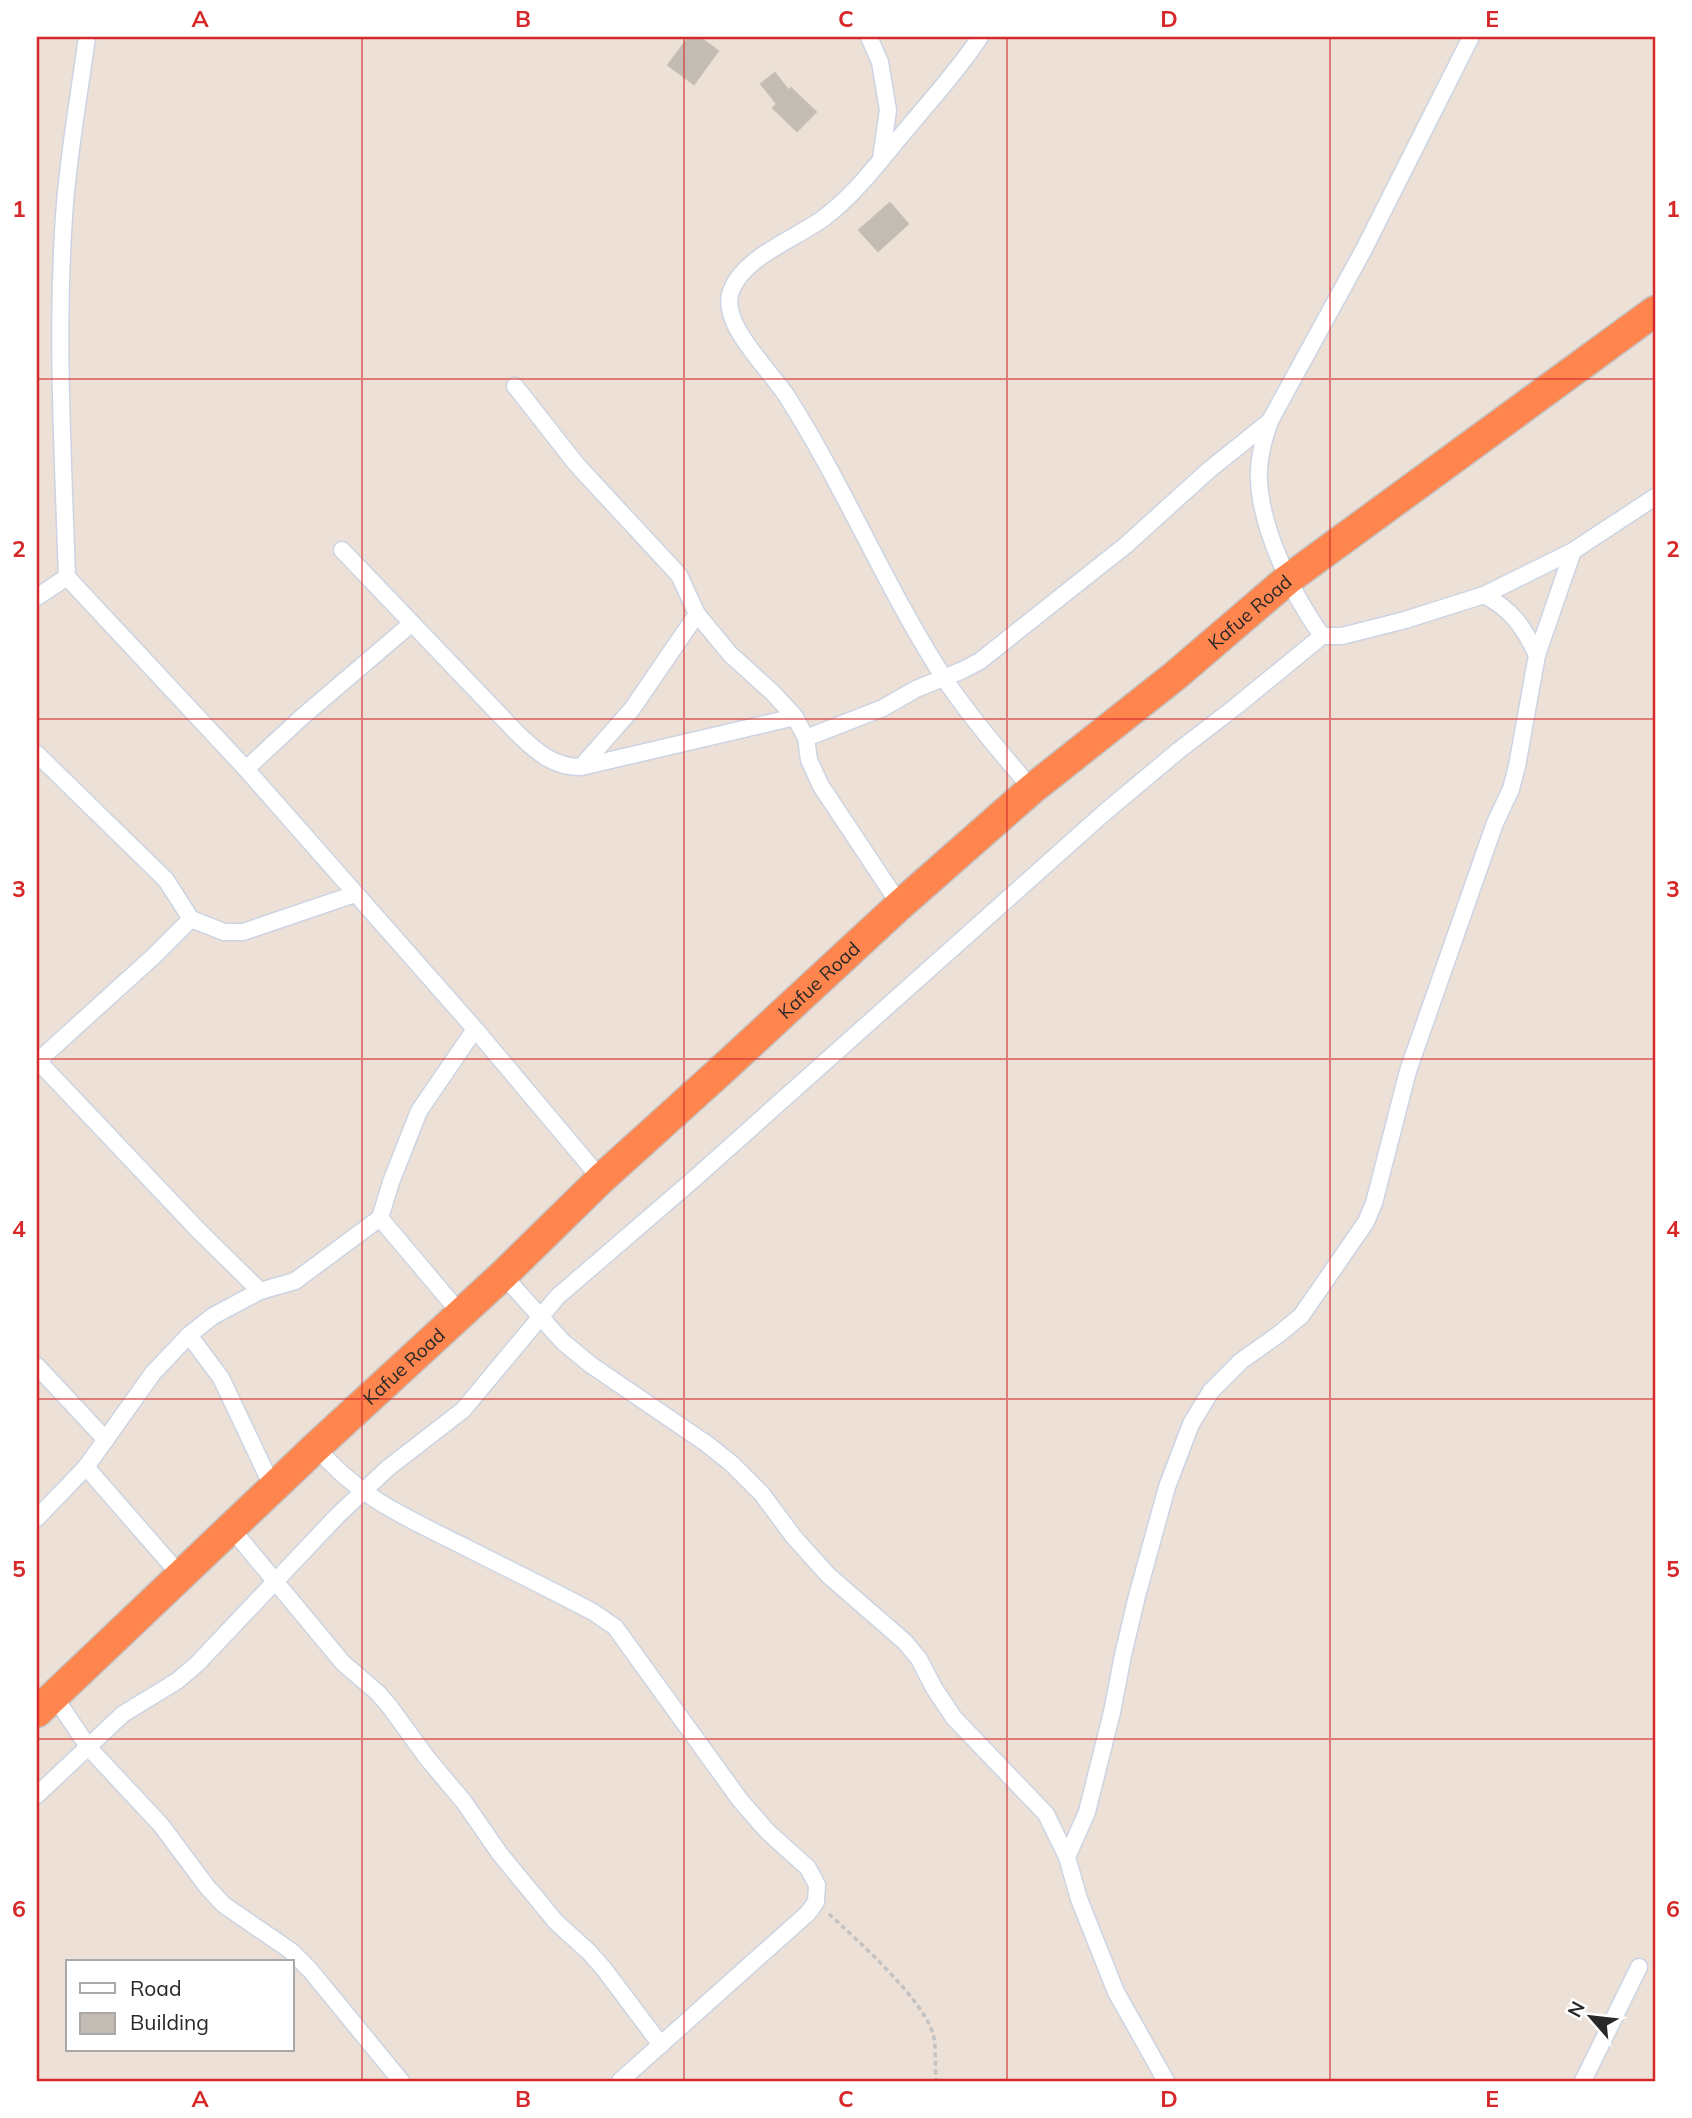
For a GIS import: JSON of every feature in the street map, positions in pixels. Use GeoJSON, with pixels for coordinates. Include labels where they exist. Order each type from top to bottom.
{"type":"FeatureCollection","features":[{"type":"Feature","properties":{"kind":"highway","name":"Kafue Road"},"geometry":{"type":"LineString","coordinates":[[45,1704],[316,1447],[503,1275],[601,1179],[1031,789],[1176,675],[1287,580],[1655,311]]}},
{"type":"Feature","properties":{"kind":"street"},"geometry":{"type":"LineString","coordinates":[[87,37],[72,130],[64,216],[61,314],[67,577],[246,769],[475,1029],[601,1179]]}},
{"type":"Feature","properties":{"kind":"street"},"geometry":{"type":"LineString","coordinates":[[869,37],[880,62],[888,110],[881,159]]}},
{"type":"Feature","properties":{"kind":"street"},"geometry":{"type":"LineString","coordinates":[[980,37],[881,159],[825,217],[746,268],[731,293],[730,315],[741,337],[774,375],[799,415],[903,612],[944,678],[982,730],[1031,789]]}},
{"type":"Feature","properties":{"kind":"street"},"geometry":{"type":"LineString","coordinates":[[1322,636],[1287,580],[1268,527],[1259,470],[1262,445],[1270,421],[1363,251],[1471,37]]}},
{"type":"Feature","properties":{"kind":"street"},"geometry":{"type":"LineString","coordinates":[[515,386],[577,465],[679,575],[697,614],[730,654],[795,717],[806,738],[809,760],[821,786],[900,905]]}},
{"type":"Feature","properties":{"kind":"street"},"geometry":{"type":"LineString","coordinates":[[806,738],[883,708],[916,689],[980,661],[1090,575],[1209,470],[1270,421]]}},
{"type":"Feature","properties":{"kind":"street"},"geometry":{"type":"LineString","coordinates":[[37,1795],[123,1714],[177,1681],[197,1664],[362,1492],[388,1468],[463,1410],[558,1296],[694,1179],[1104,813],[1178,751],[1322,636],[1342,636],[1405,620],[1484,595],[1573,551],[1655,497]]}},
{"type":"Feature","properties":{"kind":"street"},"geometry":{"type":"LineString","coordinates":[[342,550],[537,752],[555,764],[581,767],[795,717]]}},
{"type":"Feature","properties":{"kind":"street"},"geometry":{"type":"LineString","coordinates":[[1067,1857],[1087,1812],[1137,1596],[1167,1487],[1191,1424],[1211,1391],[1241,1361],[1301,1316],[1366,1223],[1374,1203],[1408,1071],[1494,823],[1514,778],[1536,655],[1573,551]]}},
{"type":"Feature","properties":{"kind":"street"},"geometry":{"type":"LineString","coordinates":[[37,597],[67,577]]}},
{"type":"Feature","properties":{"kind":"street"},"geometry":{"type":"LineString","coordinates":[[1484,595],[1500,603],[1516,617],[1529,637],[1536,655]]}},
{"type":"Feature","properties":{"kind":"street"},"geometry":{"type":"LineString","coordinates":[[581,767],[632,709],[697,614]]}},
{"type":"Feature","properties":{"kind":"street"},"geometry":{"type":"LineString","coordinates":[[246,769],[411,624]]}},
{"type":"Feature","properties":{"kind":"street"},"geometry":{"type":"LineString","coordinates":[[37,754],[166,880],[191,919],[224,932],[243,932],[355,894]]}},
{"type":"Feature","properties":{"kind":"street"},"geometry":{"type":"LineString","coordinates":[[191,919],[155,955],[37,1060],[199,1231],[260,1291]]}},
{"type":"Feature","properties":{"kind":"street"},"geometry":{"type":"LineString","coordinates":[[37,1518],[86,1467],[127,1406],[153,1373],[189,1335],[213,1316],[260,1291],[295,1280],[380,1218],[419,1111],[475,1029]]}},
{"type":"Feature","properties":{"kind":"street"},"geometry":{"type":"LineString","coordinates":[[380,1218],[460,1313]]}},
{"type":"Feature","properties":{"kind":"street"},"geometry":{"type":"LineString","coordinates":[[503,1275],[563,1342],[732,1464],[762,1494],[793,1536],[828,1575],[905,1642],[919,1659],[954,1718],[1046,1814],[1067,1857],[1079,1899],[1116,1992],[1166,2081]]}},
{"type":"Feature","properties":{"kind":"street"},"geometry":{"type":"LineString","coordinates":[[189,1335],[221,1378],[273,1488]]}},
{"type":"Feature","properties":{"kind":"street"},"geometry":{"type":"LineString","coordinates":[[37,1366],[106,1440]]}},
{"type":"Feature","properties":{"kind":"street"},"geometry":{"type":"LineString","coordinates":[[316,1447],[362,1492],[414,1522],[584,1607],[615,1627],[740,1800],[767,1831],[808,1868],[817,1885],[816,1902],[808,1913],[620,2081]]}},
{"type":"Feature","properties":{"kind":"street"},"geometry":{"type":"LineString","coordinates":[[86,1467],[181,1576]]}},
{"type":"Feature","properties":{"kind":"street"},"geometry":{"type":"LineString","coordinates":[[230,1528],[343,1663],[390,1707],[509,1864],[556,1922],[604,1969],[662,2045]]}},
{"type":"Feature","properties":{"kind":"street"},"geometry":{"type":"LineString","coordinates":[[45,1704],[161,1825],[224,1905],[291,1951],[310,1970],[401,2081]]}},
{"type":"Feature","properties":{"kind":"street"},"geometry":{"type":"LineString","coordinates":[[1583,2081],[1639,1967]]}},
{"type":"Feature","properties":{"kind":"path"},"geometry":{"type":"LineString","coordinates":[[816,1902],[874,1955],[916,2003],[934,2035],[936,2081]]}},
{"type":"Feature","properties":{"kind":"building"},"geometry":{"type":"Polygon","coordinates":[[[689,37],[699,37],[718,51],[694,84],[668,65],[689,37]]]}},
{"type":"Feature","properties":{"kind":"building"},"geometry":{"type":"Polygon","coordinates":[[[775,73],[789,91],[791,88],[816,112],[797,131],[773,108],[777,104],[761,84],[775,73]]]}},
{"type":"Feature","properties":{"kind":"building"},"geometry":{"type":"Polygon","coordinates":[[[890,203],[908,224],[878,251],[859,230],[890,203]]]}}]}
